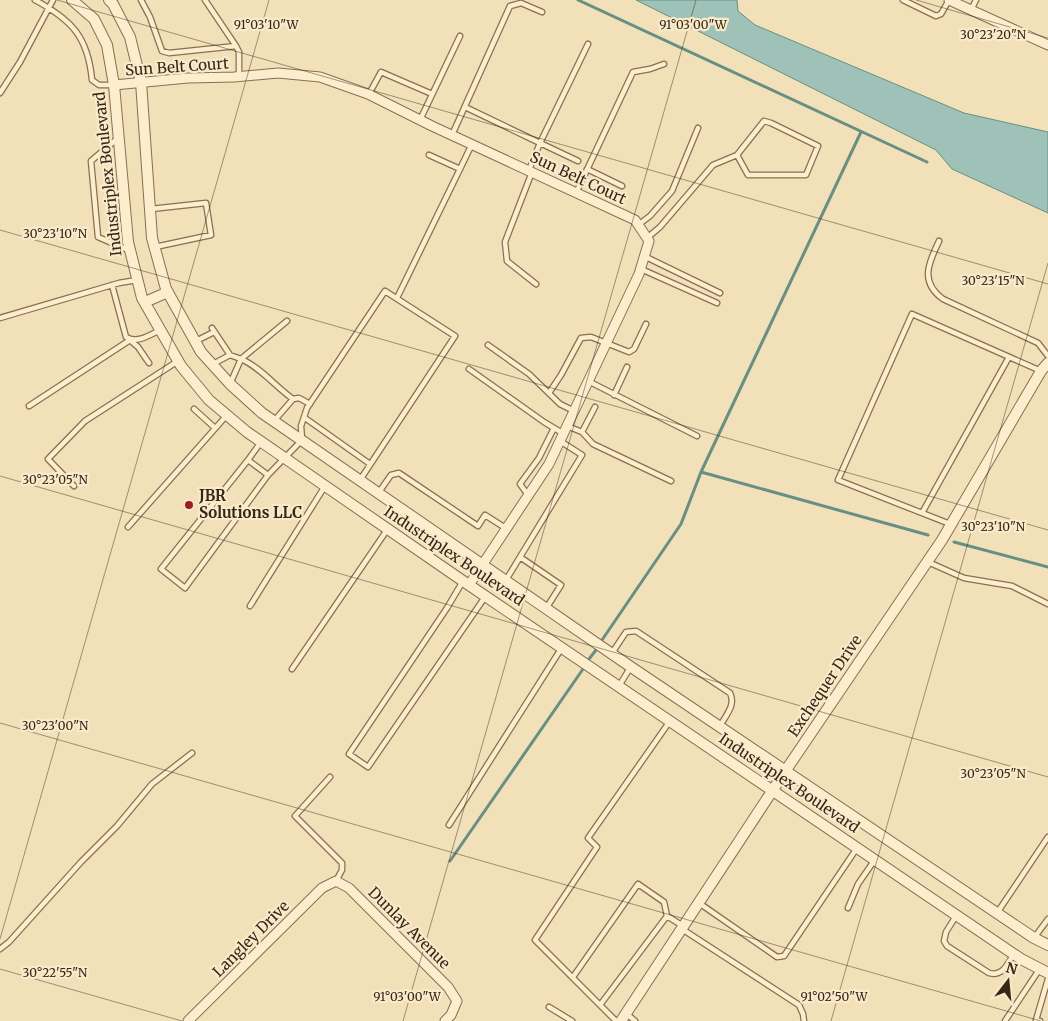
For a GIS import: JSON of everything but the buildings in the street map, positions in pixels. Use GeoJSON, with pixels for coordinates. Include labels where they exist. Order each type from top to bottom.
{"type":"FeatureCollection","features":[{"type":"Feature","properties":{"kind":"street","name":"Industriplex Boulevard"},"geometry":{"type":"LineString","coordinates":[[72,0],[94,19],[107,45],[114,85],[130,250],[137,280],[145,302],[178,361],[209,400],[261,442],[387,529],[1014,954],[1044,971]]}},
{"type":"Feature","properties":{"kind":"street","name":"Industriplex Boulevard"},"geometry":{"type":"LineString","coordinates":[[109,0],[113,4],[130,37],[141,82],[152,238],[168,292],[201,352],[230,384],[274,421],[483,566],[1034,938],[1048,945]]}},
{"type":"Feature","properties":{"kind":"street"},"geometry":{"type":"LineString","coordinates":[[949,0],[1048,45]]}},
{"type":"Feature","properties":{"kind":"street","name":"Sun Belt Court"},"geometry":{"type":"LineString","coordinates":[[114,85],[188,78],[239,77],[278,73],[320,77],[368,94],[635,220],[647,238]]}},
{"type":"Feature","properties":{"kind":"street"},"geometry":{"type":"LineString","coordinates":[[466,583],[483,566],[549,464],[641,269],[649,241],[647,238]]}},
{"type":"Feature","properties":{"kind":"street"},"geometry":{"type":"LineString","coordinates":[[145,302],[168,292]]}},
{"type":"Feature","properties":{"kind":"street","name":"Exchequer Drive"},"geometry":{"type":"LineString","coordinates":[[623,1017],[786,770],[928,562],[1045,367]]}},
{"type":"Feature","properties":{"kind":"street","name":"Dunlay Avenue"},"geometry":{"type":"LineString","coordinates":[[336,881],[349,888],[448,987],[457,1001],[451,1015],[445,1021]]}},
{"type":"Feature","properties":{"kind":"street","name":"Langley Drive"},"geometry":{"type":"LineString","coordinates":[[188,1021],[322,888],[336,881]]}},
{"type":"Feature","properties":{"kind":"lane"},"geometry":{"type":"LineString","coordinates":[[35,0],[68,21],[82,39],[90,60],[92,80],[99,85],[114,85]]}},
{"type":"Feature","properties":{"kind":"lane"},"geometry":{"type":"LineString","coordinates":[[0,93],[20,62],[53,0]]}},
{"type":"Feature","properties":{"kind":"lane"},"geometry":{"type":"LineString","coordinates":[[141,0],[150,17],[162,51],[169,53],[236,46]]}},
{"type":"Feature","properties":{"kind":"lane"},"geometry":{"type":"LineString","coordinates":[[205,0],[239,52],[239,77]]}},
{"type":"Feature","properties":{"kind":"lane"},"geometry":{"type":"LineString","coordinates":[[903,0],[936,16],[942,14],[949,0]]}},
{"type":"Feature","properties":{"kind":"lane"},"geometry":{"type":"LineString","coordinates":[[971,10],[976,0]]}},
{"type":"Feature","properties":{"kind":"lane"},"geometry":{"type":"LineString","coordinates":[[452,135],[510,6],[521,3],[542,12]]}},
{"type":"Feature","properties":{"kind":"lane"},"geometry":{"type":"LineString","coordinates":[[420,120],[460,36]]}},
{"type":"Feature","properties":{"kind":"lane"},"geometry":{"type":"LineString","coordinates":[[536,284],[507,261],[505,242],[540,143],[588,44]]}},
{"type":"Feature","properties":{"kind":"lane"},"geometry":{"type":"LineString","coordinates":[[576,193],[633,72],[664,64]]}},
{"type":"Feature","properties":{"kind":"lane"},"geometry":{"type":"LineString","coordinates":[[368,94],[382,72],[432,94]]}},
{"type":"Feature","properties":{"kind":"lane"},"geometry":{"type":"LineString","coordinates":[[465,107],[578,161]]}},
{"type":"Feature","properties":{"kind":"lane"},"geometry":{"type":"LineString","coordinates":[[647,238],[660,227],[713,165],[736,155],[764,121],[818,146],[806,175],[748,175],[736,155]]}},
{"type":"Feature","properties":{"kind":"lane"},"geometry":{"type":"LineString","coordinates":[[638,225],[650,216],[672,191],[698,128]]}},
{"type":"Feature","properties":{"kind":"lane"},"geometry":{"type":"LineString","coordinates":[[119,138],[91,161],[98,237],[130,250]]}},
{"type":"Feature","properties":{"kind":"lane"},"geometry":{"type":"LineString","coordinates":[[396,298],[472,144]]}},
{"type":"Feature","properties":{"kind":"lane"},"geometry":{"type":"LineString","coordinates":[[429,155],[460,169]]}},
{"type":"Feature","properties":{"kind":"lane"},"geometry":{"type":"LineString","coordinates":[[587,169],[622,186]]}},
{"type":"Feature","properties":{"kind":"lane"},"geometry":{"type":"LineString","coordinates":[[150,209],[206,203],[212,235],[155,247]]}},
{"type":"Feature","properties":{"kind":"lane"},"geometry":{"type":"LineString","coordinates":[[940,241],[928,269],[928,279],[935,293],[943,299],[1038,343],[1048,356]]}},
{"type":"Feature","properties":{"kind":"lane"},"geometry":{"type":"LineString","coordinates":[[644,256],[720,293]]}},
{"type":"Feature","properties":{"kind":"lane"},"geometry":{"type":"LineString","coordinates":[[641,269],[717,303]]}},
{"type":"Feature","properties":{"kind":"lane"},"geometry":{"type":"LineString","coordinates":[[0,318],[112,285],[137,280]]}},
{"type":"Feature","properties":{"kind":"lane"},"geometry":{"type":"LineString","coordinates":[[112,285],[126,337],[138,347],[149,362]]}},
{"type":"Feature","properties":{"kind":"lane"},"geometry":{"type":"LineString","coordinates":[[261,442],[161,569],[185,588],[268,475],[302,440],[302,426],[307,408],[385,291],[455,336],[360,480]]}},
{"type":"Feature","properties":{"kind":"lane"},"geometry":{"type":"LineString","coordinates":[[951,524],[838,480],[912,314],[1009,357],[1045,367]]}},
{"type":"Feature","properties":{"kind":"lane"},"geometry":{"type":"LineString","coordinates":[[230,384],[241,359],[287,321]]}},
{"type":"Feature","properties":{"kind":"lane"},"geometry":{"type":"LineString","coordinates":[[549,393],[562,375],[580,338],[591,337],[629,352],[634,349],[646,324]]}},
{"type":"Feature","properties":{"kind":"lane"},"geometry":{"type":"LineString","coordinates":[[29,406],[130,340],[139,340],[160,330]]}},
{"type":"Feature","properties":{"kind":"lane"},"geometry":{"type":"LineString","coordinates":[[195,342],[213,330],[230,355],[254,366],[293,399]]}},
{"type":"Feature","properties":{"kind":"lane"},"geometry":{"type":"LineString","coordinates":[[488,345],[529,374],[560,404],[574,411]]}},
{"type":"Feature","properties":{"kind":"lane"},"geometry":{"type":"LineString","coordinates":[[212,364],[230,355]]}},
{"type":"Feature","properties":{"kind":"lane"},"geometry":{"type":"LineString","coordinates":[[922,513],[973,425],[1009,357]]}},
{"type":"Feature","properties":{"kind":"lane"},"geometry":{"type":"LineString","coordinates":[[74,486],[48,458],[85,421],[178,361]]}},
{"type":"Feature","properties":{"kind":"lane"},"geometry":{"type":"LineString","coordinates":[[614,395],[627,367]]}},
{"type":"Feature","properties":{"kind":"lane"},"geometry":{"type":"LineString","coordinates":[[469,369],[564,434],[582,455],[505,581]]}},
{"type":"Feature","properties":{"kind":"lane"},"geometry":{"type":"LineString","coordinates":[[588,381],[697,436]]}},
{"type":"Feature","properties":{"kind":"lane"},"geometry":{"type":"LineString","coordinates":[[274,421],[293,399],[299,398],[310,404]]}},
{"type":"Feature","properties":{"kind":"lane"},"geometry":{"type":"LineString","coordinates":[[582,432],[595,407]]}},
{"type":"Feature","properties":{"kind":"lane"},"geometry":{"type":"LineString","coordinates":[[194,408],[215,428]]}},
{"type":"Feature","properties":{"kind":"lane"},"geometry":{"type":"LineString","coordinates":[[128,527],[227,415]]}},
{"type":"Feature","properties":{"kind":"lane"},"geometry":{"type":"LineString","coordinates":[[305,418],[370,464]]}},
{"type":"Feature","properties":{"kind":"lane"},"geometry":{"type":"LineString","coordinates":[[529,496],[520,484],[539,458],[554,428]]}},
{"type":"Feature","properties":{"kind":"lane"},"geometry":{"type":"LineString","coordinates":[[564,434],[582,432]]}},
{"type":"Feature","properties":{"kind":"lane"},"geometry":{"type":"LineString","coordinates":[[582,432],[593,444],[671,481]]}},
{"type":"Feature","properties":{"kind":"lane"},"geometry":{"type":"LineString","coordinates":[[248,460],[268,475]]}},
{"type":"Feature","properties":{"kind":"lane"},"geometry":{"type":"LineString","coordinates":[[378,493],[390,475],[399,473],[478,526],[486,515],[507,529]]}},
{"type":"Feature","properties":{"kind":"lane"},"geometry":{"type":"LineString","coordinates":[[250,606],[325,486]]}},
{"type":"Feature","properties":{"kind":"lane"},"geometry":{"type":"LineString","coordinates":[[292,669],[387,529]]}},
{"type":"Feature","properties":{"kind":"lane"},"geometry":{"type":"LineString","coordinates":[[520,557],[561,585],[546,608]]}},
{"type":"Feature","properties":{"kind":"lane"},"geometry":{"type":"LineString","coordinates":[[928,562],[964,578],[1012,586],[1048,604]]}},
{"type":"Feature","properties":{"kind":"lane"},"geometry":{"type":"LineString","coordinates":[[466,583],[447,608],[349,754],[368,767],[486,596]]}},
{"type":"Feature","properties":{"kind":"lane"},"geometry":{"type":"LineString","coordinates":[[612,653],[626,632],[636,631],[730,693],[733,700],[732,705],[720,726]]}},
{"type":"Feature","properties":{"kind":"lane"},"geometry":{"type":"LineString","coordinates":[[449,825],[562,648]]}},
{"type":"Feature","properties":{"kind":"lane"},"geometry":{"type":"LineString","coordinates":[[619,686],[632,667]]}},
{"type":"Feature","properties":{"kind":"lane"},"geometry":{"type":"LineString","coordinates":[[616,1021],[535,940],[597,848],[588,838],[670,721]]}},
{"type":"Feature","properties":{"kind":"lane"},"geometry":{"type":"LineString","coordinates":[[0,949],[9,942],[81,862],[118,826],[152,784],[192,753]]}},
{"type":"Feature","properties":{"kind":"lane"},"geometry":{"type":"LineString","coordinates":[[330,777],[295,816],[342,864],[342,870],[336,881]]}},
{"type":"Feature","properties":{"kind":"lane"},"geometry":{"type":"LineString","coordinates":[[997,913],[1048,838]]}},
{"type":"Feature","properties":{"kind":"lane"},"geometry":{"type":"LineString","coordinates":[[699,903],[776,958],[784,956],[857,848]]}},
{"type":"Feature","properties":{"kind":"lane"},"geometry":{"type":"LineString","coordinates":[[848,908],[858,884],[875,860]]}},
{"type":"Feature","properties":{"kind":"lane"},"geometry":{"type":"LineString","coordinates":[[573,977],[638,884],[664,902],[667,916],[799,1005],[804,1021]]}},
{"type":"Feature","properties":{"kind":"lane"},"geometry":{"type":"LineString","coordinates":[[957,915],[946,932],[944,942],[947,946],[995,975],[1001,972],[1014,954]]}},
{"type":"Feature","properties":{"kind":"lane"},"geometry":{"type":"LineString","coordinates":[[600,1005],[667,916]]}},
{"type":"Feature","properties":{"kind":"lane"},"geometry":{"type":"LineString","coordinates":[[1034,938],[1048,919]]}},
{"type":"Feature","properties":{"kind":"lane"},"geometry":{"type":"LineString","coordinates":[[1005,1021],[1044,971]]}},
{"type":"Feature","properties":{"kind":"lane"},"geometry":{"type":"LineString","coordinates":[[1040,1021],[1036,1020],[1048,979]]}},
{"type":"Feature","properties":{"kind":"lane"},"geometry":{"type":"LineString","coordinates":[[549,1007],[572,1021]]}},
{"type":"Feature","properties":{"kind":"lane"},"geometry":{"type":"LineString","coordinates":[[623,1017],[635,1021]]}},
{"type":"Feature","properties":{"kind":"water"},"geometry":{"type":"Polygon","coordinates":[[[636,0],[737,0],[738,11],[755,25],[964,113],[1048,132],[1048,213],[952,169],[936,150],[636,0]]]}},
{"type":"Feature","properties":{"kind":"waterway"},"geometry":{"type":"LineString","coordinates":[[578,0],[927,162]]}},
{"type":"Feature","properties":{"kind":"waterway"},"geometry":{"type":"LineString","coordinates":[[861,132],[701,472],[928,535]]}},
{"type":"Feature","properties":{"kind":"waterway"},"geometry":{"type":"LineString","coordinates":[[602,640],[681,524],[701,472]]}},
{"type":"Feature","properties":{"kind":"waterway"},"geometry":{"type":"LineString","coordinates":[[954,542],[1048,567]]}},
{"type":"Feature","properties":{"kind":"waterway"},"geometry":{"type":"LineString","coordinates":[[589,659],[596,650]]}},
{"type":"Feature","properties":{"kind":"waterway"},"geometry":{"type":"LineString","coordinates":[[450,861],[583,669]]}},
{"type":"Feature","properties":{"kind":"place","name":"JBR Solutions LLC"},"geometry":{"type":"Point","coordinates":[189,505]}}]}
